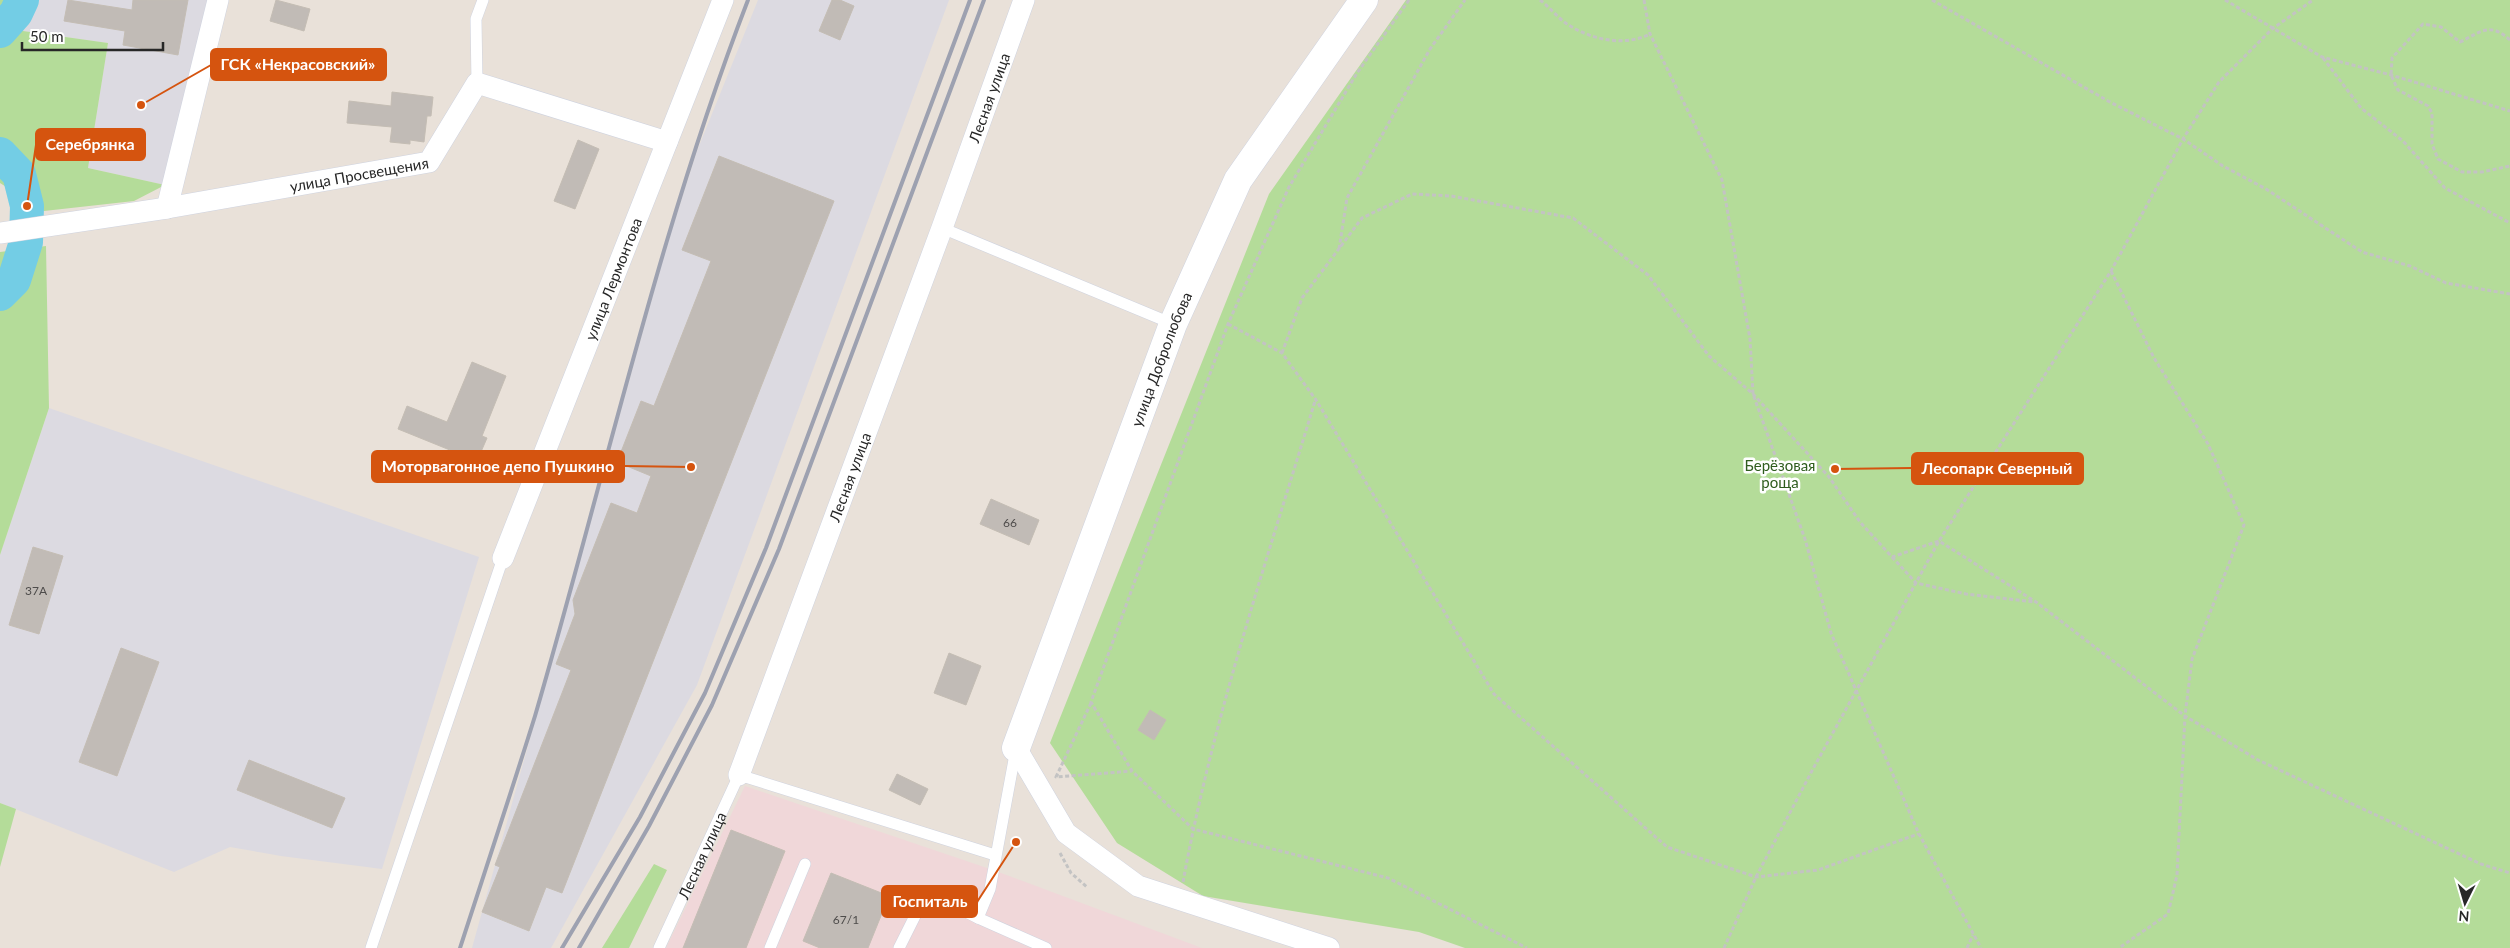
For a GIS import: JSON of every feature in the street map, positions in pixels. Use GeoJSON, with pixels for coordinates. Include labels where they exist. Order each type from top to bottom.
{"type":"FeatureCollection","features":[{"type":"Feature","properties":{"kind":"street"},"geometry":{"type":"LineString","coordinates":[[167,208],[218,0]]}},
{"type":"Feature","properties":{"kind":"street","name":"улица Лермонтова"},"geometry":{"type":"LineString","coordinates":[[503,558],[723,0]]}},
{"type":"Feature","properties":{"kind":"street","name":"Лесная улица"},"geometry":{"type":"LineString","coordinates":[[739,775],[942,228],[1024,0]]}},
{"type":"Feature","properties":{"kind":"street","name":"улица Добролюбова"},"geometry":{"type":"LineString","coordinates":[[1016,748],[1172,324],[1238,180],[1364,0]]}},
{"type":"Feature","properties":{"kind":"street"},"geometry":{"type":"LineString","coordinates":[[478,83],[668,142]]}},
{"type":"Feature","properties":{"kind":"street","name":"улица Просвещения"},"geometry":{"type":"LineString","coordinates":[[0,233],[167,208],[429,162],[478,83]]}},
{"type":"Feature","properties":{"kind":"street"},"geometry":{"type":"LineString","coordinates":[[1016,748],[1066,833],[1138,886],[1329,948]]}},
{"type":"Feature","properties":{"kind":"lane"},"geometry":{"type":"LineString","coordinates":[[478,83],[476,19],[483,0]]}},
{"type":"Feature","properties":{"kind":"lane"},"geometry":{"type":"LineString","coordinates":[[942,228],[1172,324]]}},
{"type":"Feature","properties":{"kind":"lane"},"geometry":{"type":"LineString","coordinates":[[371,948],[503,558]]}},
{"type":"Feature","properties":{"kind":"lane"},"geometry":{"type":"LineString","coordinates":[[978,918],[990,889],[1016,748]]}},
{"type":"Feature","properties":{"kind":"lane"},"geometry":{"type":"LineString","coordinates":[[739,775],[995,855]]}},
{"type":"Feature","properties":{"kind":"lane","name":"Лесная улица"},"geometry":{"type":"LineString","coordinates":[[659,948],[739,775]]}},
{"type":"Feature","properties":{"kind":"lane"},"geometry":{"type":"LineString","coordinates":[[770,948],[805,864]]}},
{"type":"Feature","properties":{"kind":"lane"},"geometry":{"type":"LineString","coordinates":[[899,948],[927,892],[978,918],[1046,948]]}},
{"type":"Feature","properties":{"kind":"path"},"geometry":{"type":"LineString","coordinates":[[1132,771],[1056,777],[1091,702],[1228,324],[1289,187],[1357,73],[1409,0]]}},
{"type":"Feature","properties":{"kind":"path"},"geometry":{"type":"LineString","coordinates":[[1338,249],[1347,198],[1430,49],[1465,0]]}},
{"type":"Feature","properties":{"kind":"path"},"geometry":{"type":"LineString","coordinates":[[1540,0],[1572,27],[1597,36],[1627,41],[1637,40],[1650,34]]}},
{"type":"Feature","properties":{"kind":"path"},"geometry":{"type":"LineString","coordinates":[[1644,0],[1650,34],[1722,180],[1750,339],[1754,394],[1805,539],[1831,633],[1919,834],[1981,948]]}},
{"type":"Feature","properties":{"kind":"path"},"geometry":{"type":"LineString","coordinates":[[1932,0],[2108,101],[2182,139],[2223,166],[2266,189],[2362,252],[2410,266],[2446,283],[2510,294]]}},
{"type":"Feature","properties":{"kind":"path"},"geometry":{"type":"LineString","coordinates":[[2225,0],[2322,57],[2391,75],[2510,111]]}},
{"type":"Feature","properties":{"kind":"path"},"geometry":{"type":"LineString","coordinates":[[1724,948],[1756,877],[1939,541],[2111,271],[2182,139],[2219,82],[2272,29],[2313,0]]}},
{"type":"Feature","properties":{"kind":"path"},"geometry":{"type":"LineString","coordinates":[[2510,40],[2499,30],[2488,28],[2460,42],[2441,27],[2423,24],[2392,58],[2391,75],[2398,90],[2428,106],[2432,113],[2432,144],[2438,159],[2462,172],[2482,172],[2510,166]]}},
{"type":"Feature","properties":{"kind":"path"},"geometry":{"type":"LineString","coordinates":[[2322,57],[2362,108],[2403,141],[2445,188],[2510,223]]}},
{"type":"Feature","properties":{"kind":"path"},"geometry":{"type":"LineString","coordinates":[[1282,353],[1302,298],[1362,218],[1412,194],[1451,196],[1573,218],[1648,274],[1709,356],[1754,394],[1829,477],[1860,522],[1916,582],[1966,594],[2036,602]]}},
{"type":"Feature","properties":{"kind":"path"},"geometry":{"type":"LineString","coordinates":[[2111,271],[2154,358],[2208,444],[2244,526],[2192,660],[2184,716],[2177,875],[2168,914],[2119,948]]}},
{"type":"Feature","properties":{"kind":"path"},"geometry":{"type":"LineString","coordinates":[[1228,324],[1282,353],[1316,400],[1494,694],[1667,847],[1756,877],[1818,870],[1919,834]]}},
{"type":"Feature","properties":{"kind":"path"},"geometry":{"type":"LineString","coordinates":[[1180,900],[1193,829],[1232,673],[1316,400]]}},
{"type":"Feature","properties":{"kind":"path"},"geometry":{"type":"LineString","coordinates":[[1892,557],[1939,541]]}},
{"type":"Feature","properties":{"kind":"path"},"geometry":{"type":"LineString","coordinates":[[1939,541],[2036,602],[2184,716],[2258,760],[2481,864],[2510,873]]}},
{"type":"Feature","properties":{"kind":"path"},"geometry":{"type":"LineString","coordinates":[[1091,702],[1132,771],[1193,829],[1388,878],[1527,948]]}},
{"type":"Feature","properties":{"kind":"path"},"geometry":{"type":"LineString","coordinates":[[1967,948],[1973,935]]}},
{"type":"Feature","properties":{"kind":"shaded area"},"geometry":{"type":"Polygon","coordinates":[[[27,0],[210,0],[165,185],[88,168],[108,43],[22,31],[27,0]]]}},
{"type":"Feature","properties":{"kind":"shaded area"},"geometry":{"type":"Polygon","coordinates":[[[758,0],[949,0],[697,685],[551,948],[472,948],[666,248],[697,151],[758,0]]]}},
{"type":"Feature","properties":{"kind":"shaded area"},"geometry":{"type":"Polygon","coordinates":[[[49,408],[479,557],[382,869],[281,856],[230,847],[174,872],[0,803],[0,555],[49,408]]]}},
{"type":"Feature","properties":{"kind":"shaded area"},"geometry":{"type":"Polygon","coordinates":[[[745,786],[993,870],[1202,948],[666,948],[745,786]]]}},
{"type":"Feature","properties":{"kind":"green space"},"geometry":{"type":"Polygon","coordinates":[[[0,0],[27,0],[23,31],[108,43],[88,168],[165,185],[134,201],[44,211],[0,183],[0,0]]]}},
{"type":"Feature","properties":{"kind":"green space","name":"Берёзовая роща"},"geometry":{"type":"Polygon","coordinates":[[[1406,0],[2510,0],[2510,948],[1465,948],[1419,932],[1203,896],[1117,843],[1050,743],[1269,194],[1406,0]]]}},
{"type":"Feature","properties":{"kind":"green space"},"geometry":{"type":"Polygon","coordinates":[[[46,246],[49,408],[0,555],[0,252],[46,246]]]}},
{"type":"Feature","properties":{"kind":"green space"},"geometry":{"type":"Polygon","coordinates":[[[0,803],[16,809],[0,867],[0,803]]]}},
{"type":"Feature","properties":{"kind":"green space"},"geometry":{"type":"Polygon","coordinates":[[[654,864],[667,870],[629,948],[602,948],[654,864]]]}},
{"type":"Feature","properties":{"kind":"building"},"geometry":{"type":"Polygon","coordinates":[[[68,0],[132,10],[133,0],[188,0],[178,55],[123,45],[125,31],[64,21],[68,0]]]}},
{"type":"Feature","properties":{"kind":"building"},"geometry":{"type":"Polygon","coordinates":[[[276,0],[310,9],[304,31],[270,21],[276,0]]]}},
{"type":"Feature","properties":{"kind":"building"},"geometry":{"type":"Polygon","coordinates":[[[832,0],[840,0],[854,6],[840,40],[819,31],[832,0]]]}},
{"type":"Feature","properties":{"kind":"building"},"geometry":{"type":"Polygon","coordinates":[[[392,92],[433,97],[431,116],[427,116],[424,142],[410,140],[410,144],[390,142],[392,127],[347,123],[349,101],[391,106],[392,92]]]}},
{"type":"Feature","properties":{"kind":"building"},"geometry":{"type":"Polygon","coordinates":[[[578,140],[599,149],[575,209],[554,201],[578,140]]]}},
{"type":"Feature","properties":{"kind":"building"},"geometry":{"type":"Polygon","coordinates":[[[719,156],[834,201],[562,893],[546,887],[529,931],[482,912],[500,867],[495,865],[571,670],[556,664],[575,614],[573,600],[611,503],[637,513],[651,476],[617,462],[641,401],[654,406],[711,261],[682,250],[719,156]]]}},
{"type":"Feature","properties":{"kind":"building"},"geometry":{"type":"Polygon","coordinates":[[[472,362],[506,376],[482,436],[487,438],[477,461],[398,429],[407,406],[447,422],[472,362]]]}},
{"type":"Feature","properties":{"kind":"building"},"geometry":{"type":"Polygon","coordinates":[[[991,499],[1039,520],[1029,545],[980,524],[991,499]]]}},
{"type":"Feature","properties":{"kind":"building"},"geometry":{"type":"Polygon","coordinates":[[[33,547],[63,556],[39,634],[9,625],[33,547]]]}},
{"type":"Feature","properties":{"kind":"building"},"geometry":{"type":"Polygon","coordinates":[[[121,648],[159,662],[117,776],[79,762],[121,648]]]}},
{"type":"Feature","properties":{"kind":"building"},"geometry":{"type":"Polygon","coordinates":[[[949,653],[981,666],[966,705],[934,693],[949,653]]]}},
{"type":"Feature","properties":{"kind":"building"},"geometry":{"type":"Polygon","coordinates":[[[1150,710],[1166,720],[1154,740],[1138,730],[1150,710]]]}},
{"type":"Feature","properties":{"kind":"building"},"geometry":{"type":"Polygon","coordinates":[[[249,760],[345,798],[332,828],[237,790],[249,760]]]}},
{"type":"Feature","properties":{"kind":"building"},"geometry":{"type":"Polygon","coordinates":[[[897,774],[928,789],[920,805],[889,790],[897,774]]]}},
{"type":"Feature","properties":{"kind":"building"},"geometry":{"type":"Polygon","coordinates":[[[731,830],[785,851],[746,948],[683,948],[731,830]]]}},
{"type":"Feature","properties":{"kind":"building"},"geometry":{"type":"Polygon","coordinates":[[[831,873],[889,896],[868,948],[820,948],[803,941],[831,873]]]}},
{"type":"Feature","properties":{"kind":"waterway"},"geometry":{"type":"LineString","coordinates":[[0,31],[16,13],[22,0]]}},
{"type":"Feature","properties":{"kind":"waterway"},"geometry":{"type":"LineString","coordinates":[[0,154],[19,174],[27,206],[26,242],[14,280],[0,294]]}},
{"type":"Feature","properties":{"kind":"railway"},"geometry":{"type":"LineString","coordinates":[[460,948],[535,716],[634,356],[687,177],[716,88],[748,0]]}},
{"type":"Feature","properties":{"kind":"railway"},"geometry":{"type":"LineString","coordinates":[[562,948],[640,817],[705,693],[766,548],[970,0]]}},
{"type":"Feature","properties":{"kind":"railway"},"geometry":{"type":"LineString","coordinates":[[579,948],[649,826],[712,705],[779,549],[984,0]]}},
{"type":"Feature","properties":{"kind":"place","name":"ГСК «Некрасовский»"},"geometry":{"type":"Point","coordinates":[141,105]}},
{"type":"Feature","properties":{"kind":"place","name":"Серебрянка"},"geometry":{"type":"Point","coordinates":[27,206]}},
{"type":"Feature","properties":{"kind":"place","name":"Моторвагонное депо Пушкино"},"geometry":{"type":"Point","coordinates":[691,467]}},
{"type":"Feature","properties":{"kind":"place","name":"Лесопарк Северный"},"geometry":{"type":"Point","coordinates":[1835,469]}},
{"type":"Feature","properties":{"kind":"place","name":"Госпиталь"},"geometry":{"type":"Point","coordinates":[1016,842]}}]}
